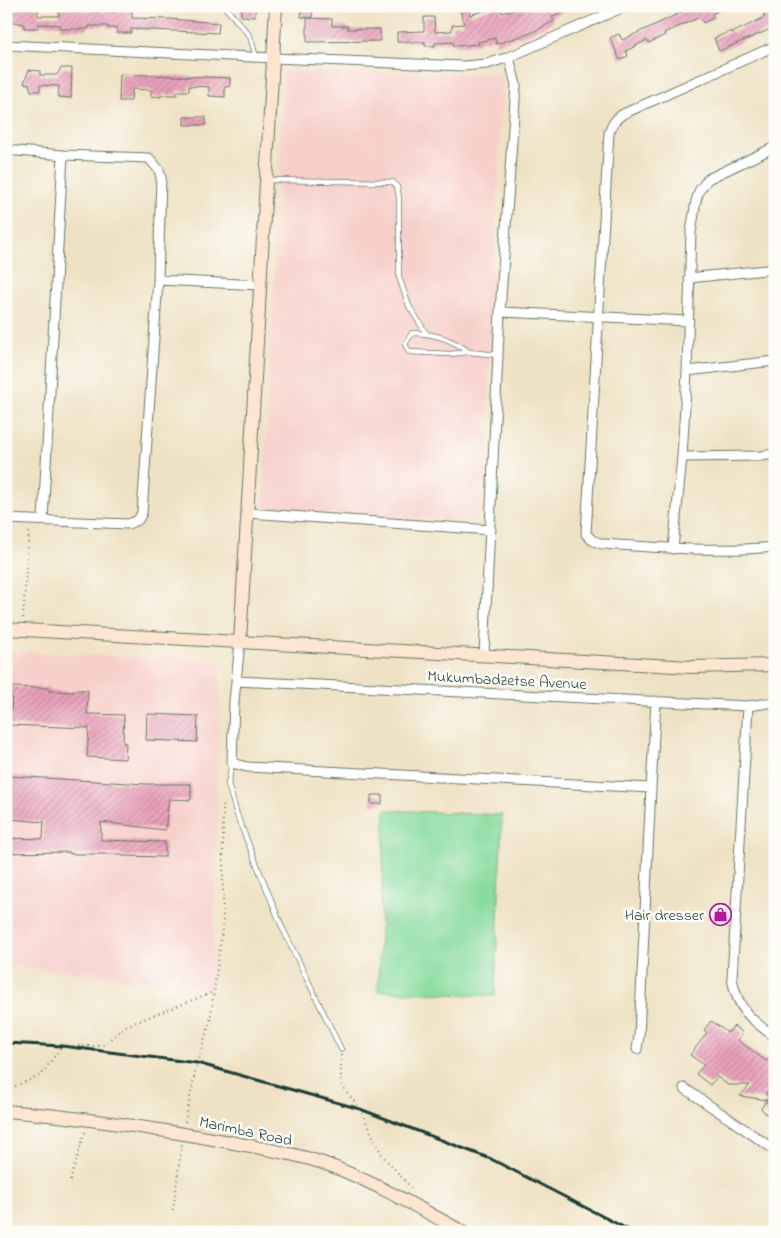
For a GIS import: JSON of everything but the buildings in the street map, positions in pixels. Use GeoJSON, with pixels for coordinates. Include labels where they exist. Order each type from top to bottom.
{"type":"FeatureCollection","features":[{"type":"Feature","properties":{"kind":"street"},"geometry":{"type":"LineString","coordinates":[[276,6],[240,643],[234,700],[232,763],[256,768],[302,771],[652,788]]}},
{"type":"Feature","properties":{"kind":"street"},"geometry":{"type":"LineString","coordinates":[[6,45],[463,66],[488,64],[509,57],[626,6]]}},
{"type":"Feature","properties":{"kind":"street"},"geometry":{"type":"LineString","coordinates":[[775,46],[623,114],[613,123],[608,133],[586,534],[590,539],[602,544],[673,549],[775,547]]}},
{"type":"Feature","properties":{"kind":"street"},"geometry":{"type":"LineString","coordinates":[[484,655],[500,312],[516,85],[509,57]]}},
{"type":"Feature","properties":{"kind":"street"},"geometry":{"type":"LineString","coordinates":[[673,549],[682,457],[687,371],[691,232],[696,201],[703,184],[708,179],[775,147]]}},
{"type":"Feature","properties":{"kind":"street"},"geometry":{"type":"LineString","coordinates":[[6,150],[63,155],[149,158],[156,164],[161,178],[158,280],[142,513],[138,520],[128,524],[43,519],[6,519]]}},
{"type":"Feature","properties":{"kind":"street"},"geometry":{"type":"LineString","coordinates":[[43,519],[63,155]]}},
{"type":"Feature","properties":{"kind":"street"},"geometry":{"type":"LineString","coordinates":[[689,278],[775,269]]}},
{"type":"Feature","properties":{"kind":"street"},"geometry":{"type":"LineString","coordinates":[[158,280],[260,285]]}},
{"type":"Feature","properties":{"kind":"street"},"geometry":{"type":"LineString","coordinates":[[500,312],[689,321]]}},
{"type":"Feature","properties":{"kind":"street"},"geometry":{"type":"LineString","coordinates":[[687,371],[775,361]]}},
{"type":"Feature","properties":{"kind":"street"},"geometry":{"type":"LineString","coordinates":[[682,457],[760,456],[775,454]]}},
{"type":"Feature","properties":{"kind":"street"},"geometry":{"type":"LineString","coordinates":[[247,513],[491,530]]}},
{"type":"Feature","properties":{"kind":"street"},"geometry":{"type":"LineString","coordinates":[[6,629],[692,668],[775,666]]}},
{"type":"Feature","properties":{"kind":"street","name":"Mukumbadzetse Avenue"},"geometry":{"type":"LineString","coordinates":[[236,681],[748,706],[775,702]]}},
{"type":"Feature","properties":{"kind":"street"},"geometry":{"type":"LineString","coordinates":[[637,1050],[656,701]]}},
{"type":"Feature","properties":{"kind":"street"},"geometry":{"type":"LineString","coordinates":[[748,706],[732,978],[737,999],[741,1006],[752,1020],[775,1037]]}},
{"type":"Feature","properties":{"kind":"street"},"geometry":{"type":"LineString","coordinates":[[684,1088],[775,1150]]}},
{"type":"Feature","properties":{"kind":"street","name":"Marimba Road"},"geometry":{"type":"LineString","coordinates":[[6,1111],[89,1120],[272,1150],[333,1167],[391,1192],[463,1232]]}},
{"type":"Feature","properties":{"kind":"lane"},"geometry":{"type":"LineString","coordinates":[[224,6],[250,36],[256,57]]}},
{"type":"Feature","properties":{"kind":"lane"},"geometry":{"type":"LineString","coordinates":[[266,180],[392,182],[398,187],[398,277],[409,306],[426,333]]}},
{"type":"Feature","properties":{"kind":"lane"},"geometry":{"type":"LineString","coordinates":[[469,352],[457,343],[426,333],[412,333],[405,344],[409,352],[450,354],[469,352],[498,355]]}},
{"type":"Feature","properties":{"kind":"lane"},"geometry":{"type":"LineString","coordinates":[[232,763],[228,784],[238,818],[282,927],[341,1049]]}},
{"type":"Feature","properties":{"kind":"path"},"geometry":{"type":"LineString","coordinates":[[22,630],[30,520]]}},
{"type":"Feature","properties":{"kind":"path"},"geometry":{"type":"LineString","coordinates":[[173,1210],[183,1134],[197,1063],[210,1022],[224,923],[223,810],[228,784]]}},
{"type":"Feature","properties":{"kind":"path"},"geometry":{"type":"LineString","coordinates":[[6,1090],[41,1075],[62,1046],[102,1046],[126,1026],[213,992]]}},
{"type":"Feature","properties":{"kind":"path"},"geometry":{"type":"LineString","coordinates":[[341,1049],[341,1085],[360,1109],[382,1155],[415,1192],[419,1208]]}},
{"type":"Feature","properties":{"kind":"path"},"geometry":{"type":"LineString","coordinates":[[70,1181],[89,1120]]}},
{"type":"Feature","properties":{"kind":"shaded area"},"geometry":{"type":"Polygon","coordinates":[[[284,72],[503,74],[483,512],[470,521],[263,510],[284,72]]]}},
{"type":"Feature","properties":{"kind":"shaded area"},"geometry":{"type":"Polygon","coordinates":[[[6,651],[221,661],[212,989],[36,968],[6,967],[6,651]]]}},
{"type":"Feature","properties":{"kind":"green space"},"geometry":{"type":"Polygon","coordinates":[[[385,810],[502,815],[495,996],[378,991],[385,810]]]}},
{"type":"Feature","properties":{"kind":"railway"},"geometry":{"type":"LineString","coordinates":[[6,1043],[62,1046],[197,1063],[360,1109],[491,1159],[633,1232]]}},
{"type":"Feature","properties":{"kind":"place","name":"Hair dresser"},"geometry":{"type":"Point","coordinates":[720,914]}}]}
